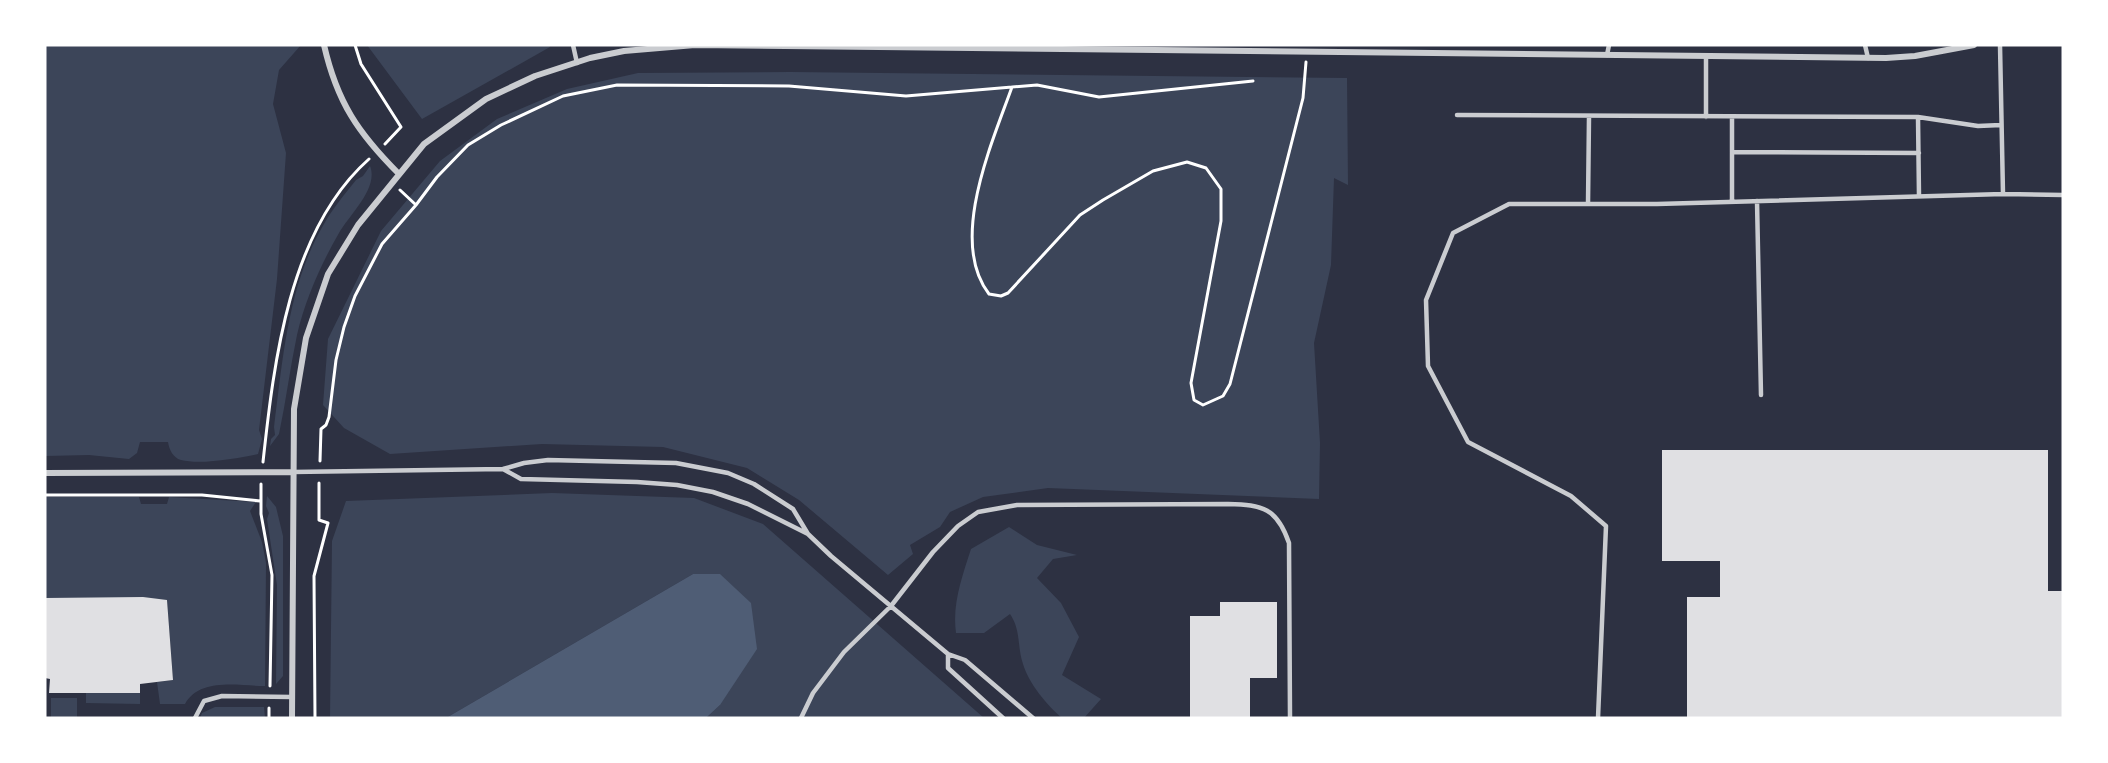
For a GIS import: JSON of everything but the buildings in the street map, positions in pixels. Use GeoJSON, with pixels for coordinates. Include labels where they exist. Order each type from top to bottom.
{"type":"FeatureCollection","features":[{"type":"Feature","properties":{"kind":"street"},"geometry":{"type":"LineString","coordinates":[[324,45],[341,102],[376,152],[399,174]]}},
{"type":"Feature","properties":{"kind":"street"},"geometry":{"type":"LineString","coordinates":[[292,718],[294,409],[306,338],[328,274],[358,225],[424,144],[486,99],[535,76],[624,51],[695,45],[1868,57],[1915,56],[1974,45]]}},
{"type":"Feature","properties":{"kind":"street"},"geometry":{"type":"LineString","coordinates":[[45,473],[292,472]]}},
{"type":"Feature","properties":{"kind":"lane"},"geometry":{"type":"LineString","coordinates":[[573,45],[577,63]]}},
{"type":"Feature","properties":{"kind":"lane"},"geometry":{"type":"LineString","coordinates":[[1607,56],[1609,45]]}},
{"type":"Feature","properties":{"kind":"lane"},"geometry":{"type":"LineString","coordinates":[[1866,45],[1868,57]]}},
{"type":"Feature","properties":{"kind":"lane"},"geometry":{"type":"LineString","coordinates":[[2000,45],[2003,194]]}},
{"type":"Feature","properties":{"kind":"lane"},"geometry":{"type":"LineString","coordinates":[[1706,56],[1706,117]]}},
{"type":"Feature","properties":{"kind":"lane"},"geometry":{"type":"LineString","coordinates":[[1456,115],[1918,117],[1978,126],[2001,125]]}},
{"type":"Feature","properties":{"kind":"lane"},"geometry":{"type":"LineString","coordinates":[[1588,204],[1589,117]]}},
{"type":"Feature","properties":{"kind":"lane"},"geometry":{"type":"LineString","coordinates":[[1732,117],[1732,202]]}},
{"type":"Feature","properties":{"kind":"lane"},"geometry":{"type":"LineString","coordinates":[[1918,117],[1919,196]]}},
{"type":"Feature","properties":{"kind":"lane"},"geometry":{"type":"LineString","coordinates":[[1732,152],[1919,153]]}},
{"type":"Feature","properties":{"kind":"lane"},"geometry":{"type":"LineString","coordinates":[[1598,718],[1606,526],[1571,496],[1468,442],[1428,366],[1426,300],[1453,233],[1509,204],[1732,202],[2003,194],[2063,195]]}},
{"type":"Feature","properties":{"kind":"lane"},"geometry":{"type":"LineString","coordinates":[[1757,201],[1761,394]]}},
{"type":"Feature","properties":{"kind":"lane"},"geometry":{"type":"LineString","coordinates":[[292,472],[503,469],[548,460],[676,463],[728,473],[762,489],[793,509],[808,534],[831,556],[948,654],[965,660],[1033,718]]}},
{"type":"Feature","properties":{"kind":"lane"},"geometry":{"type":"LineString","coordinates":[[503,469],[521,479],[637,482],[677,485],[712,492],[748,504],[808,534]]}},
{"type":"Feature","properties":{"kind":"lane"},"geometry":{"type":"LineString","coordinates":[[801,718],[813,693],[844,652],[891,606],[933,552],[958,526],[978,512],[1017,505],[1256,505],[1273,514],[1283,525],[1289,543],[1290,718]]}},
{"type":"Feature","properties":{"kind":"lane"},"geometry":{"type":"LineString","coordinates":[[948,654],[948,668],[1003,718]]}},
{"type":"Feature","properties":{"kind":"lane"},"geometry":{"type":"LineString","coordinates":[[195,718],[204,701],[222,696],[292,697]]}},
{"type":"Feature","properties":{"kind":"path"},"geometry":{"type":"LineString","coordinates":[[1012,87],[983,168],[974,202],[973,232],[982,284],[989,294],[1001,296],[1008,293],[1080,215],[1153,171],[1187,162],[1206,168],[1221,189],[1221,221],[1191,383],[1194,400],[1203,405],[1223,396],[1230,384],[1303,98],[1307,53]]}},
{"type":"Feature","properties":{"kind":"path"},"geometry":{"type":"LineString","coordinates":[[326,425],[336,360],[344,327],[355,296],[382,244],[416,206],[437,177],[468,145],[501,124],[563,96],[617,85],[789,86],[906,96],[1037,85],[1099,97],[1253,81]]}},
{"type":"Feature","properties":{"kind":"path"},"geometry":{"type":"LineString","coordinates":[[45,495],[202,495],[260,501]]}},
{"type":"Feature","properties":{"kind":"path"},"geometry":{"type":"LineString","coordinates":[[315,718],[314,576],[328,523]]}},
{"type":"Feature","properties":{"kind":"shaded area"},"geometry":{"type":"Polygon","coordinates":[[[45,45],[301,45],[279,70],[273,104],[286,153],[277,279],[259,430],[262,439],[258,454],[220,460],[189,461],[176,457],[170,450],[168,442],[140,442],[137,453],[129,459],[89,455],[45,456],[45,45]]]}},
{"type":"Feature","properties":{"kind":"shaded area"},"geometry":{"type":"Polygon","coordinates":[[[367,45],[549,45],[550,47],[422,119],[367,45]]]}},
{"type":"Feature","properties":{"kind":"shaded area"},"geometry":{"type":"Polygon","coordinates":[[[790,72],[1347,78],[1348,185],[1334,178],[1331,265],[1314,343],[1320,443],[1319,499],[1048,488],[983,497],[950,512],[940,527],[910,545],[913,554],[888,575],[799,500],[747,468],[663,447],[542,444],[390,454],[344,428],[323,405],[328,339],[381,231],[440,161],[497,119],[567,89],[638,73],[790,72]]]}},
{"type":"Feature","properties":{"kind":"shaded area"},"geometry":{"type":"Polygon","coordinates":[[[370,166],[372,174],[367,192],[332,245],[309,296],[297,335],[279,434],[270,446],[271,439],[275,435],[274,427],[289,322],[302,272],[312,247],[328,218],[339,201],[370,166]]]}},
{"type":"Feature","properties":{"kind":"shaded area"},"geometry":{"type":"Polygon","coordinates":[[[552,493],[694,498],[763,524],[984,718],[706,718],[720,705],[693,574],[446,718],[330,718],[332,541],[346,501],[552,493]]]}},
{"type":"Feature","properties":{"kind":"shaded area"},"geometry":{"type":"Polygon","coordinates":[[[267,496],[276,507],[283,536],[283,676],[276,684],[277,585],[267,519],[269,513],[266,506],[267,496]]]}},
{"type":"Feature","properties":{"kind":"shaded area"},"geometry":{"type":"Polygon","coordinates":[[[45,497],[139,497],[141,504],[167,504],[169,497],[256,502],[250,511],[262,542],[266,563],[265,686],[210,686],[192,695],[185,704],[160,704],[157,682],[173,680],[167,600],[45,598],[45,497]]]}},
{"type":"Feature","properties":{"kind":"shaded area"},"geometry":{"type":"Polygon","coordinates":[[[1009,527],[1037,545],[1077,555],[1053,559],[1037,578],[1061,603],[1079,637],[1062,675],[1101,699],[1084,718],[1062,718],[1039,694],[1023,664],[1016,626],[1010,614],[984,633],[956,633],[955,612],[961,580],[971,549],[1009,527]]]}},
{"type":"Feature","properties":{"kind":"shaded area"},"geometry":{"type":"Polygon","coordinates":[[[693,574],[720,574],[751,603],[757,649],[720,705],[706,718],[446,718],[693,574]]]}},
{"type":"Feature","properties":{"kind":"shaded area"},"geometry":{"type":"Polygon","coordinates":[[[86,693],[140,693],[140,704],[86,703],[86,693]]]}},
{"type":"Feature","properties":{"kind":"shaded area"},"geometry":{"type":"Polygon","coordinates":[[[51,698],[77,698],[77,718],[51,718],[51,698]]]}},
{"type":"Feature","properties":{"kind":"shaded area"},"geometry":{"type":"Polygon","coordinates":[[[215,707],[264,707],[265,718],[200,718],[202,713],[215,707]]]}}]}
